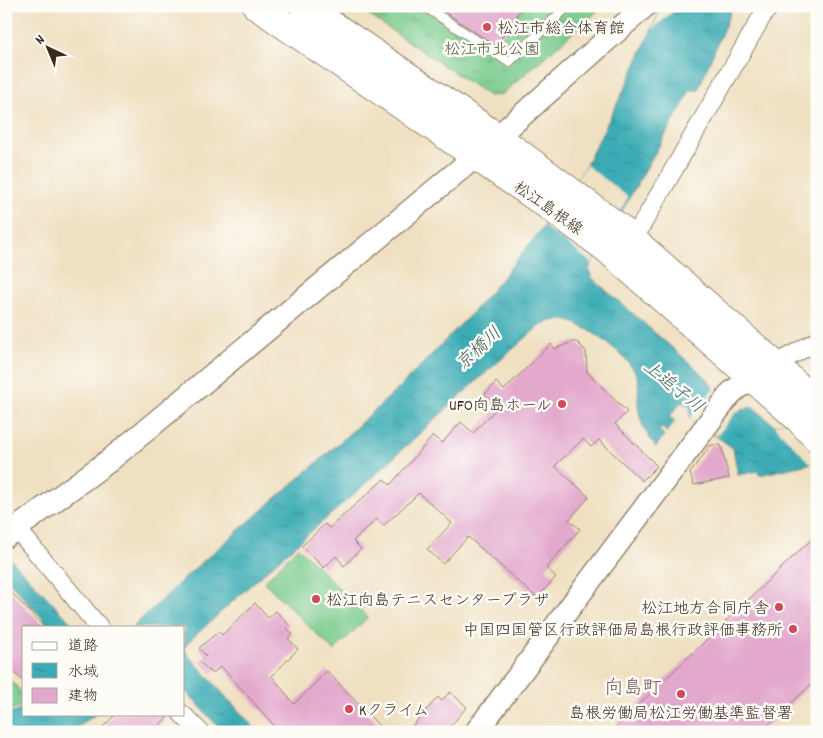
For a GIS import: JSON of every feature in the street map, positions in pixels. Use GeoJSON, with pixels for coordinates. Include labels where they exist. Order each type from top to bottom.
{"type":"FeatureCollection","features":[{"type":"Feature","properties":{"kind":"main road","name":"松江島根線"},"geometry":{"type":"LineString","coordinates":[[257,6],[476,156],[554,194],[619,238],[753,378],[807,411],[817,438]]}},
{"type":"Feature","properties":{"kind":"main road","name":"松江島根線"},"geometry":{"type":"LineString","coordinates":[[304,6],[497,137],[554,194]]}},
{"type":"Feature","properties":{"kind":"street"},"geometry":{"type":"LineString","coordinates":[[98,626],[10,526],[110,460],[476,156],[645,6]]}},
{"type":"Feature","properties":{"kind":"street"},"geometry":{"type":"LineString","coordinates":[[619,238],[764,13],[771,6]]}},
{"type":"Feature","properties":{"kind":"street"},"geometry":{"type":"LineString","coordinates":[[476,732],[676,468],[753,378],[817,341]]}},
{"type":"Feature","properties":{"kind":"street"},"geometry":{"type":"LineString","coordinates":[[184,716],[200,732]]}},
{"type":"Feature","properties":{"kind":"lane"},"geometry":{"type":"LineString","coordinates":[[424,6],[509,62],[568,6]]}},
{"type":"Feature","properties":{"kind":"green space","name":"松江市北公園"},"geometry":{"type":"Polygon","coordinates":[[[355,6],[603,6],[501,95],[489,96],[355,6]]]}},
{"type":"Feature","properties":{"kind":"green space","name":"松江向島テニスセンタープラザ"},"geometry":{"type":"Polygon","coordinates":[[[298,547],[368,617],[334,651],[264,582],[298,547]]]}},
{"type":"Feature","properties":{"kind":"green space"},"geometry":{"type":"Polygon","coordinates":[[[6,676],[22,692],[22,706],[6,711],[6,676]]]}},
{"type":"Feature","properties":{"kind":"water"},"geometry":{"type":"Polygon","coordinates":[[[662,6],[733,6],[698,90],[689,90],[686,99],[589,269],[592,278],[708,379],[713,389],[734,413],[752,406],[774,425],[817,413],[817,462],[759,475],[758,471],[738,475],[733,448],[690,418],[690,405],[681,402],[669,417],[675,421],[667,432],[662,428],[659,431],[664,435],[656,447],[645,431],[641,420],[638,408],[637,378],[631,366],[615,349],[593,333],[572,322],[563,320],[553,321],[538,327],[481,377],[353,495],[187,643],[185,649],[185,626],[134,626],[193,570],[328,453],[400,387],[470,315],[544,226],[586,165],[627,84],[662,6]]]}},
{"type":"Feature","properties":{"kind":"water"},"geometry":{"type":"Polygon","coordinates":[[[6,554],[74,626],[49,626],[6,578],[6,554]]]}},
{"type":"Feature","properties":{"kind":"water"},"geometry":{"type":"Polygon","coordinates":[[[185,649],[188,655],[258,732],[223,732],[185,690],[185,649]]]}},
{"type":"Feature","properties":{"kind":"water"},"geometry":{"type":"Polygon","coordinates":[[[22,709],[22,716],[93,716],[71,732],[6,732],[6,714],[22,709]]]}},
{"type":"Feature","properties":{"kind":"pier"},"geometry":{"type":"Polygon","coordinates":[[[662,6],[679,6],[652,30],[662,6]]]}},
{"type":"Feature","properties":{"kind":"pier"},"geometry":{"type":"Polygon","coordinates":[[[586,165],[628,197],[592,263],[544,226],[586,165]]]}},
{"type":"Feature","properties":{"kind":"pier"},"geometry":{"type":"Polygon","coordinates":[[[713,389],[735,413],[717,436],[690,418],[713,389]]]}},
{"type":"Feature","properties":{"kind":"pier"},"geometry":{"type":"Polygon","coordinates":[[[817,413],[817,462],[811,464],[774,425],[817,413]]]}},
{"type":"Feature","properties":{"kind":"building","name":"松江市総合体育館"},"geometry":{"type":"Polygon","coordinates":[[[436,6],[523,6],[496,46],[436,6]]]}},
{"type":"Feature","properties":{"kind":"building"},"geometry":{"type":"Polygon","coordinates":[[[572,342],[577,342],[586,351],[587,372],[627,412],[615,424],[657,466],[642,481],[599,440],[591,447],[583,439],[555,466],[589,497],[569,520],[580,529],[546,568],[556,577],[537,598],[468,537],[443,564],[427,549],[452,523],[419,493],[383,526],[377,519],[353,541],[361,549],[344,566],[336,556],[324,568],[302,546],[325,524],[329,528],[384,479],[390,485],[433,436],[442,443],[461,422],[473,433],[498,407],[485,394],[496,382],[504,390],[551,344],[555,349],[572,342]]]}},
{"type":"Feature","properties":{"kind":"building"},"geometry":{"type":"Polygon","coordinates":[[[711,445],[721,445],[729,478],[694,485],[690,473],[711,445]]]}},
{"type":"Feature","properties":{"kind":"building","name":"松江地方合同庁舎"},"geometry":{"type":"Polygon","coordinates":[[[817,534],[817,679],[761,732],[610,732],[817,534]]]}},
{"type":"Feature","properties":{"kind":"building"},"geometry":{"type":"Polygon","coordinates":[[[6,587],[43,626],[22,626],[22,680],[6,665],[6,587]]]}},
{"type":"Feature","properties":{"kind":"building"},"geometry":{"type":"Polygon","coordinates":[[[255,603],[268,618],[276,611],[289,625],[286,628],[293,634],[288,638],[298,649],[272,676],[294,704],[327,671],[385,732],[280,732],[221,666],[212,674],[200,662],[206,656],[199,648],[219,631],[222,635],[255,603]]]}},
{"type":"Feature","properties":{"kind":"building"},"geometry":{"type":"Polygon","coordinates":[[[450,692],[467,707],[445,732],[407,732],[438,697],[441,701],[450,692]]]}},
{"type":"Feature","properties":{"kind":"building"},"geometry":{"type":"Polygon","coordinates":[[[114,716],[168,716],[153,732],[98,732],[114,716]]]}},
{"type":"Feature","properties":{"kind":"place","name":"松江市総合体育館"},"geometry":{"type":"Point","coordinates":[487,27]}},
{"type":"Feature","properties":{"kind":"place","name":"UFO向島ホール"},"geometry":{"type":"Point","coordinates":[562,404]}},
{"type":"Feature","properties":{"kind":"place","name":"松江向島テニスセンタープラザ"},"geometry":{"type":"Point","coordinates":[316,599]}},
{"type":"Feature","properties":{"kind":"place","name":"松江地方合同庁舎"},"geometry":{"type":"Point","coordinates":[779,607]}},
{"type":"Feature","properties":{"kind":"place","name":"中国四国管区行政評価局島根行政評価事務所"},"geometry":{"type":"Point","coordinates":[793,629]}},
{"type":"Feature","properties":{"kind":"place","name":"島根労働局松江労働基準監督署"},"geometry":{"type":"Point","coordinates":[681,694]}},
{"type":"Feature","properties":{"kind":"place","name":"Kクライム"},"geometry":{"type":"Point","coordinates":[349,709]}},
{"type":"Feature","properties":{"kind":"district","name":"向島町"},"geometry":{"type":"Point","coordinates":[633,686]}},
{"type":"Feature","properties":{"kind":"water label","name":"京橋川"},"geometry":{"type":"Point","coordinates":[478,348]}},
{"type":"Feature","properties":{"kind":"water label","name":"上追子川"},"geometry":{"type":"Point","coordinates":[674,386]}}]}
